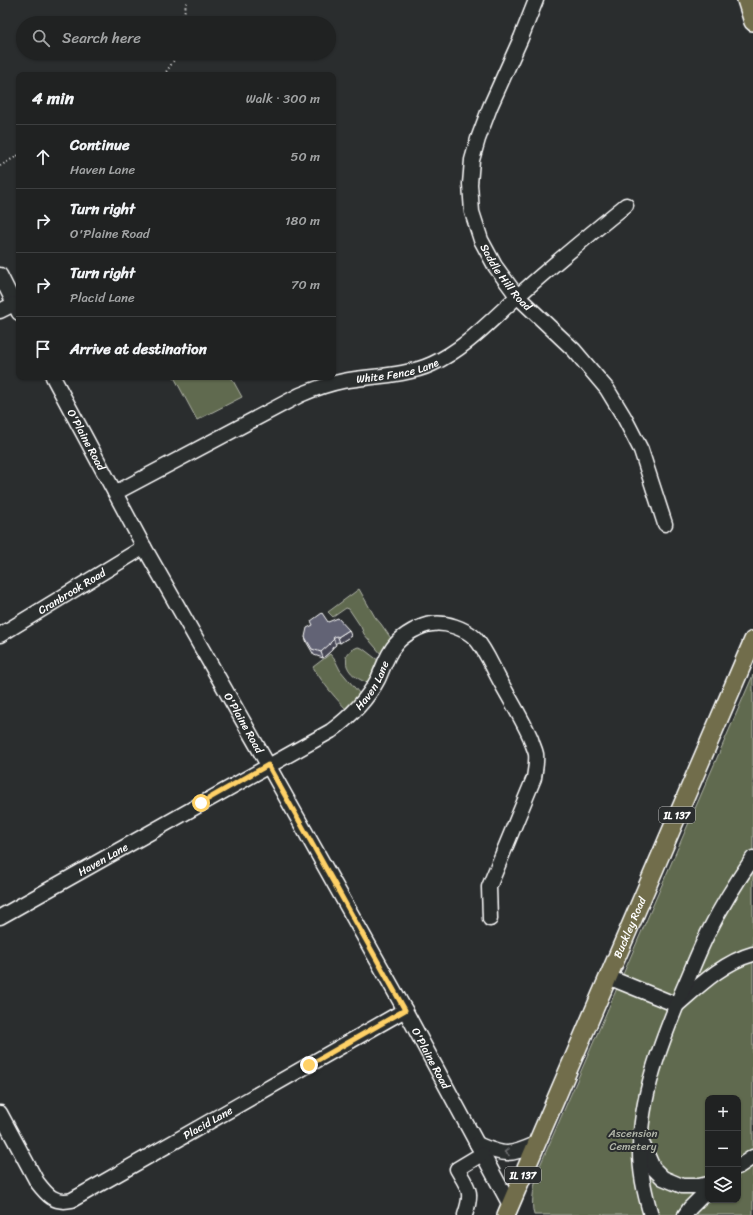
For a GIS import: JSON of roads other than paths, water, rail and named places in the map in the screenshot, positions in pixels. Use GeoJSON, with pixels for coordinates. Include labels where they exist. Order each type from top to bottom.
{"type":"FeatureCollection","features":[{"type":"Feature","properties":{"kind":"main road"},"geometry":{"type":"LineString","coordinates":[[746,0],[753,22]]}},
{"type":"Feature","properties":{"kind":"main road","name":"Buckley Road"},"geometry":{"type":"LineString","coordinates":[[510,1212],[536,1144],[753,640]]}},
{"type":"Feature","properties":{"kind":"street","name":"Saddle Hill Road"},"geometry":{"type":"LineString","coordinates":[[536,0],[521,38],[490,107],[478,139],[472,160],[470,184],[472,212],[481,240],[495,266],[517,296],[574,350],[607,389],[642,450],[665,524]]}},
{"type":"Feature","properties":{"kind":"street","name":"White Fence Lane"},"geometry":{"type":"LineString","coordinates":[[114,493],[300,395],[319,387],[341,381],[412,371],[431,365],[451,354],[474,337],[517,296],[626,205]]}},
{"type":"Feature","properties":{"kind":"street"},"geometry":{"type":"LineString","coordinates":[[0,275],[16,306]]}},
{"type":"Feature","properties":{"kind":"street"},"geometry":{"type":"LineString","coordinates":[[0,311],[16,308]]}},
{"type":"Feature","properties":{"kind":"street","name":"O'Plaine Road"},"geometry":{"type":"LineString","coordinates":[[55,380],[144,547],[405,1010],[480,1149],[510,1212]]}},
{"type":"Feature","properties":{"kind":"street","name":"Cranbrook Road"},"geometry":{"type":"LineString","coordinates":[[0,636],[144,547]]}},
{"type":"Feature","properties":{"kind":"street","name":"Haven Lane"},"geometry":{"type":"LineString","coordinates":[[0,917],[342,723],[360,705],[377,681],[395,645],[402,637],[412,631],[431,624],[440,624],[463,630],[475,638],[484,651],[527,729],[536,753],[534,778],[489,887],[490,919]]}},
{"type":"Feature","properties":{"kind":"street"},"geometry":{"type":"LineString","coordinates":[[651,1215],[644,1190],[640,1139],[644,1105],[652,1074],[663,1040],[708,932],[730,893],[753,858]]}},
{"type":"Feature","properties":{"kind":"street"},"geometry":{"type":"LineString","coordinates":[[677,1005],[719,971],[753,954]]}},
{"type":"Feature","properties":{"kind":"street"},"geometry":{"type":"LineString","coordinates":[[608,977],[677,1005]]}},
{"type":"Feature","properties":{"kind":"street","name":"Placid Lane"},"geometry":{"type":"LineString","coordinates":[[0,1113],[44,1192],[51,1198],[58,1200],[72,1200],[405,1010]]}},
{"type":"Feature","properties":{"kind":"street"},"geometry":{"type":"LineString","coordinates":[[640,1139],[653,1168],[663,1178],[682,1186],[705,1185]]}},
{"type":"Feature","properties":{"kind":"street"},"geometry":{"type":"LineString","coordinates":[[465,1215],[469,1202],[469,1193],[457,1169],[480,1149],[505,1154],[518,1152],[536,1144]]}},
{"type":"Feature","properties":{"kind":"street"},"geometry":{"type":"LineString","coordinates":[[741,1165],[753,1157]]}},
{"type":"Feature","properties":{"kind":"street"},"geometry":{"type":"LineString","coordinates":[[685,1215],[705,1193]]}},
{"type":"Feature","properties":{"kind":"park label","name":"Ascension Cemetery"},"geometry":{"type":"Point","coordinates":[633,1139]}}]}
